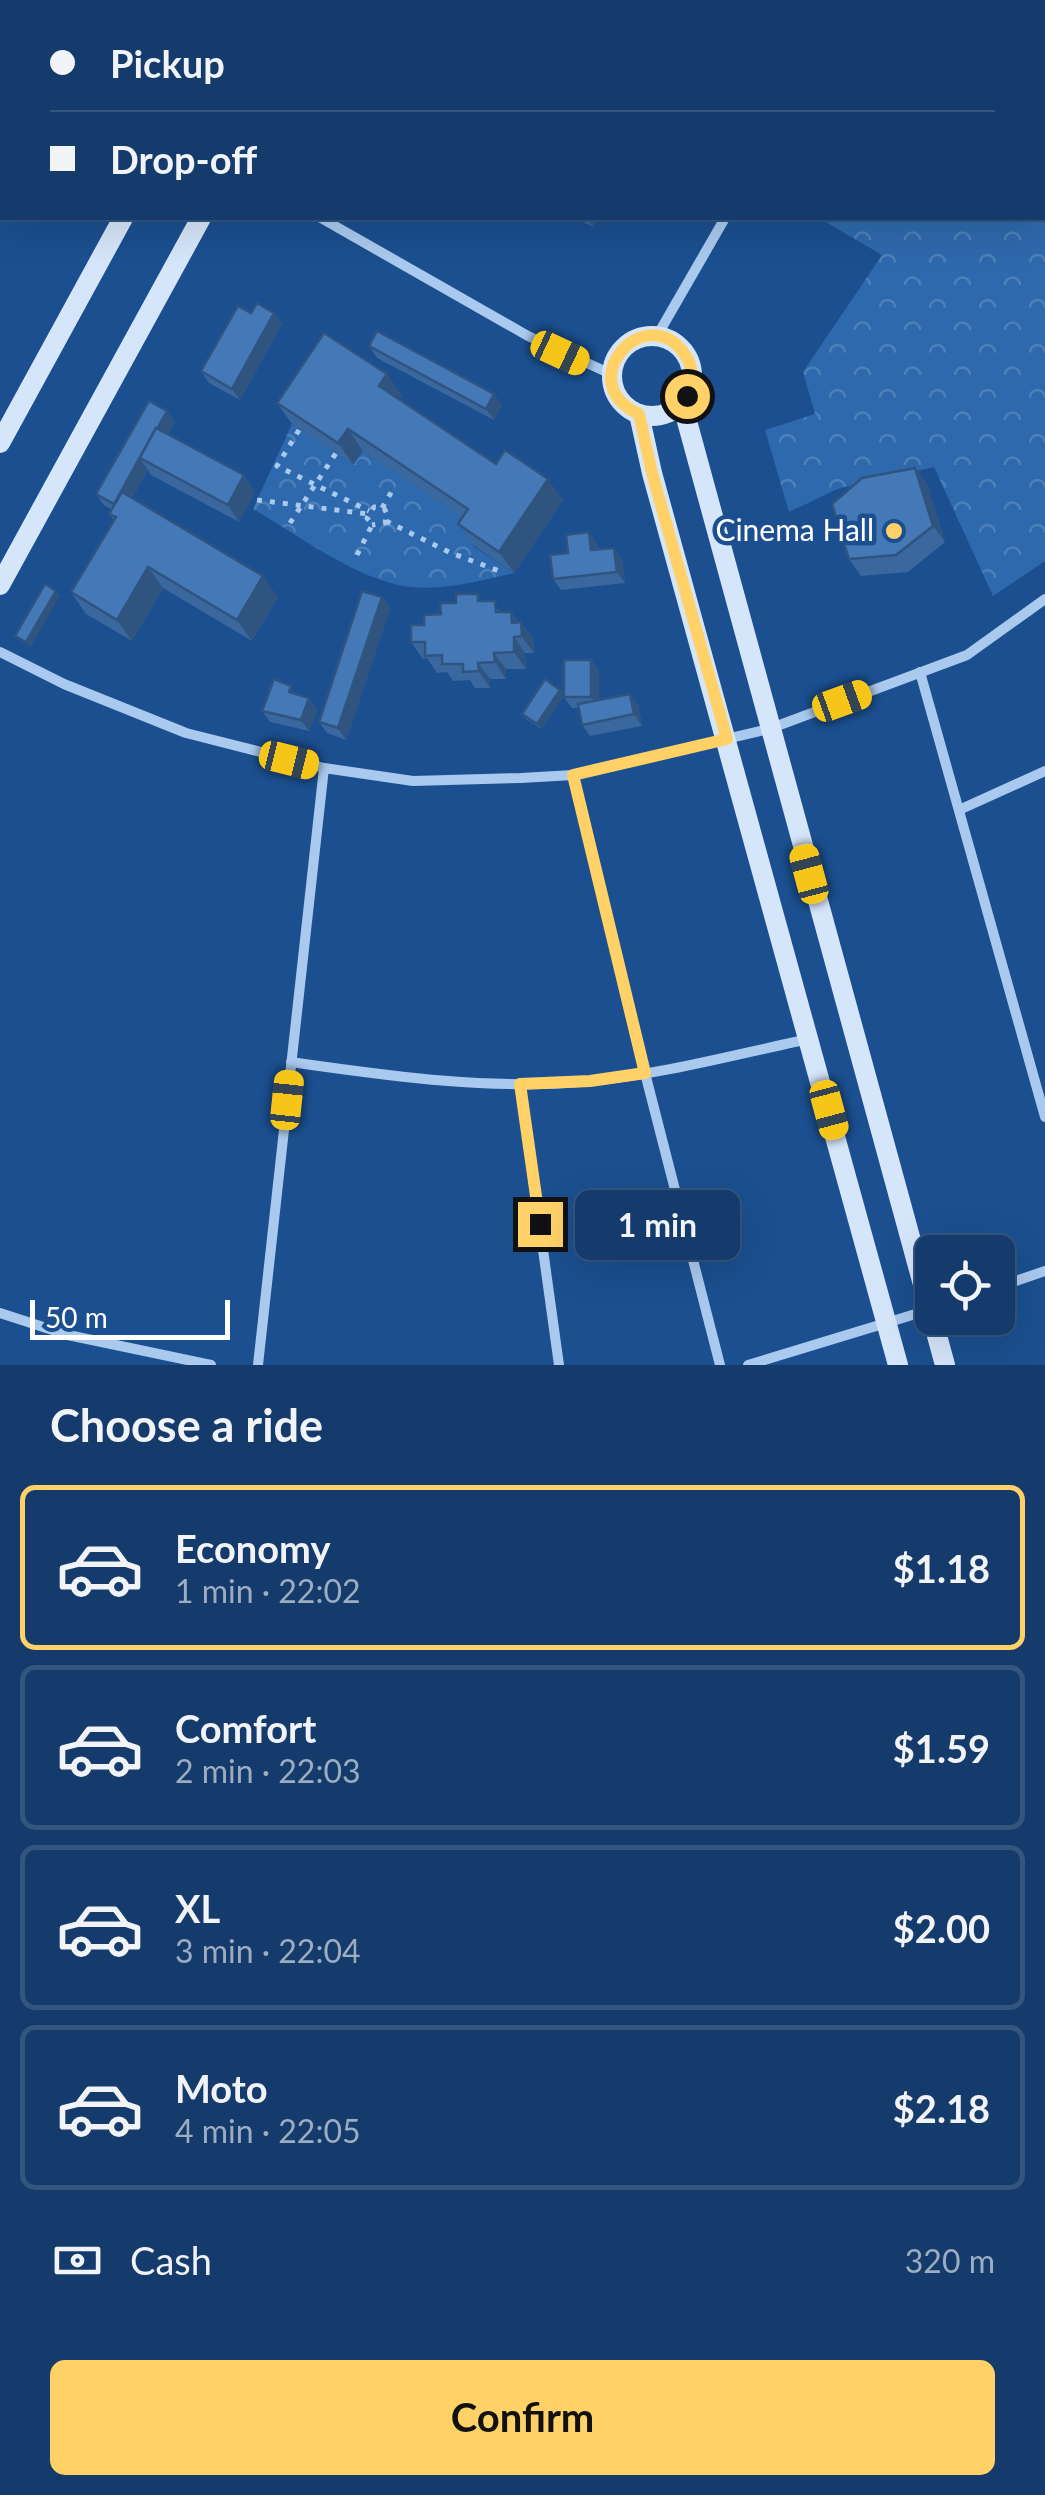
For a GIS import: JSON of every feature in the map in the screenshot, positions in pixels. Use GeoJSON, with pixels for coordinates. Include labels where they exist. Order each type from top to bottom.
{"type":"FeatureCollection","features":[{"type":"Feature","properties":{"kind":"main road"},"geometry":{"type":"LineString","coordinates":[[0,443],[122,220]]}},
{"type":"Feature","properties":{"kind":"main road"},"geometry":{"type":"LineString","coordinates":[[0,585],[200,220]]}},
{"type":"Feature","properties":{"kind":"main road"},"geometry":{"type":"LineString","coordinates":[[658,336],[678,346],[690,364],[691,386],[682,403],[661,415],[639,414],[620,402],[611,374],[623,347],[643,337],[658,336]]}},
{"type":"Feature","properties":{"kind":"main road"},"geometry":{"type":"LineString","coordinates":[[682,403],[915,1252]]}},
{"type":"Feature","properties":{"kind":"main road"},"geometry":{"type":"LineString","coordinates":[[639,414],[898,1365]]}},
{"type":"Feature","properties":{"kind":"main road"},"geometry":{"type":"LineString","coordinates":[[937,1335],[944,1365]]}},
{"type":"Feature","properties":{"kind":"street"},"geometry":{"type":"LineString","coordinates":[[325,220],[528,336],[611,374]]}},
{"type":"Feature","properties":{"kind":"street"},"geometry":{"type":"LineString","coordinates":[[658,336],[725,220]]}},
{"type":"Feature","properties":{"kind":"street"},"geometry":{"type":"LineString","coordinates":[[0,652],[64,684],[186,734],[324,768],[413,781],[573,775],[769,729],[967,655],[1045,599]]}},
{"type":"Feature","properties":{"kind":"street"},"geometry":{"type":"LineString","coordinates":[[920,672],[1045,1117]]}},
{"type":"Feature","properties":{"kind":"street"},"geometry":{"type":"LineString","coordinates":[[258,1365],[324,768]]}},
{"type":"Feature","properties":{"kind":"street"},"geometry":{"type":"LineString","coordinates":[[958,810],[1045,772]]}},
{"type":"Feature","properties":{"kind":"street"},"geometry":{"type":"LineString","coordinates":[[573,775],[720,1365]]}},
{"type":"Feature","properties":{"kind":"street"},"geometry":{"type":"LineString","coordinates":[[292,1062],[406,1078],[520,1084],[590,1081],[809,1039]]}},
{"type":"Feature","properties":{"kind":"street"},"geometry":{"type":"LineString","coordinates":[[520,1084],[559,1365]]}},
{"type":"Feature","properties":{"kind":"street"},"geometry":{"type":"LineString","coordinates":[[1015,1281],[1045,1271]]}},
{"type":"Feature","properties":{"kind":"street"},"geometry":{"type":"LineString","coordinates":[[0,1313],[68,1335],[211,1365]]}},
{"type":"Feature","properties":{"kind":"street"},"geometry":{"type":"LineString","coordinates":[[748,1365],[915,1314]]}},
{"type":"Feature","properties":{"kind":"path"},"geometry":{"type":"LineString","coordinates":[[299,430],[277,466],[368,512],[372,525],[357,555]]}},
{"type":"Feature","properties":{"kind":"path"},"geometry":{"type":"LineString","coordinates":[[290,523],[336,453]]}},
{"type":"Feature","properties":{"kind":"path"},"geometry":{"type":"LineString","coordinates":[[382,508],[395,486]]}},
{"type":"Feature","properties":{"kind":"path"},"geometry":{"type":"LineString","coordinates":[[257,500],[368,512],[374,507],[382,508],[388,514],[386,521],[372,525]]}},
{"type":"Feature","properties":{"kind":"path"},"geometry":{"type":"LineString","coordinates":[[386,521],[451,553],[502,572]]}},
{"type":"Feature","properties":{"kind":"green space"},"geometry":{"type":"Polygon","coordinates":[[[822,220],[1045,220],[1045,561],[993,596],[934,467],[837,489],[789,512],[765,430],[815,414],[803,372],[882,255],[822,220]]]}},
{"type":"Feature","properties":{"kind":"green space"},"geometry":{"type":"Polygon","coordinates":[[[292,424],[354,464],[363,451],[483,530],[473,546],[514,573],[441,587],[398,585],[342,563],[253,509],[292,424]]]}},
{"type":"Feature","properties":{"kind":"building"},"geometry":{"type":"Polygon","coordinates":[[[257,303],[274,313],[232,389],[201,371],[238,306],[251,313],[257,303]]]}},
{"type":"Feature","properties":{"kind":"building"},"geometry":{"type":"Polygon","coordinates":[[[377,331],[494,394],[486,409],[369,346],[377,331]]]}},
{"type":"Feature","properties":{"kind":"building"},"geometry":{"type":"Polygon","coordinates":[[[324,333],[387,374],[379,386],[496,464],[505,450],[548,479],[499,552],[458,524],[468,509],[348,429],[338,443],[277,403],[324,333]]]}},
{"type":"Feature","properties":{"kind":"building"},"geometry":{"type":"Polygon","coordinates":[[[149,401],[167,411],[114,504],[96,494],[149,401]]]}},
{"type":"Feature","properties":{"kind":"building"},"geometry":{"type":"Polygon","coordinates":[[[156,428],[244,475],[228,505],[140,458],[156,428]]]}},
{"type":"Feature","properties":{"kind":"building","name":"Cinema Hall"},"geometry":{"type":"Polygon","coordinates":[[[915,468],[933,526],[896,555],[849,559],[832,504],[862,478],[915,468]]]}},
{"type":"Feature","properties":{"kind":"building"},"geometry":{"type":"Polygon","coordinates":[[[122,492],[263,576],[237,620],[148,567],[117,620],[71,592],[116,517],[109,514],[122,492]]]}},
{"type":"Feature","properties":{"kind":"building"},"geometry":{"type":"Polygon","coordinates":[[[589,532],[591,550],[614,548],[617,572],[553,579],[550,555],[568,553],[566,535],[589,532]]]}},
{"type":"Feature","properties":{"kind":"building"},"geometry":{"type":"Polygon","coordinates":[[[45,584],[56,591],[26,642],[15,636],[45,584]]]}},
{"type":"Feature","properties":{"kind":"building"},"geometry":{"type":"Polygon","coordinates":[[[362,591],[382,597],[338,728],[319,722],[362,591]]]}},
{"type":"Feature","properties":{"kind":"building"},"geometry":{"type":"Polygon","coordinates":[[[456,594],[478,594],[478,601],[495,601],[496,612],[511,612],[512,623],[521,622],[522,636],[514,637],[514,652],[494,653],[495,662],[478,663],[479,671],[463,672],[463,664],[442,664],[442,655],[425,656],[425,642],[411,642],[411,625],[424,625],[424,615],[441,614],[440,603],[456,603],[456,594]]]}},
{"type":"Feature","properties":{"kind":"building"},"geometry":{"type":"Polygon","coordinates":[[[564,660],[591,660],[591,697],[564,697],[564,660]]]}},
{"type":"Feature","properties":{"kind":"building"},"geometry":{"type":"Polygon","coordinates":[[[274,679],[291,686],[289,692],[309,698],[301,720],[262,711],[274,679]]]}},
{"type":"Feature","properties":{"kind":"building"},"geometry":{"type":"Polygon","coordinates":[[[545,679],[560,690],[537,724],[522,714],[545,679]]]}},
{"type":"Feature","properties":{"kind":"building"},"geometry":{"type":"Polygon","coordinates":[[[630,694],[634,714],[582,725],[578,704],[630,694]]]}},
{"type":"Feature","properties":{"kind":"place","name":"Cinema Hall"},"geometry":{"type":"Point","coordinates":[894,531]}},
{"type":"Feature","properties":{"kind":"route"},"geometry":{"type":"LineString","coordinates":[[540,1224],[520,1084],[590,1081],[645,1073],[573,775],[727,739],[639,414],[620,402],[614,388],[611,374],[618,353],[643,337],[658,336],[672,341],[690,364],[692,378],[687,396]]}}]}
